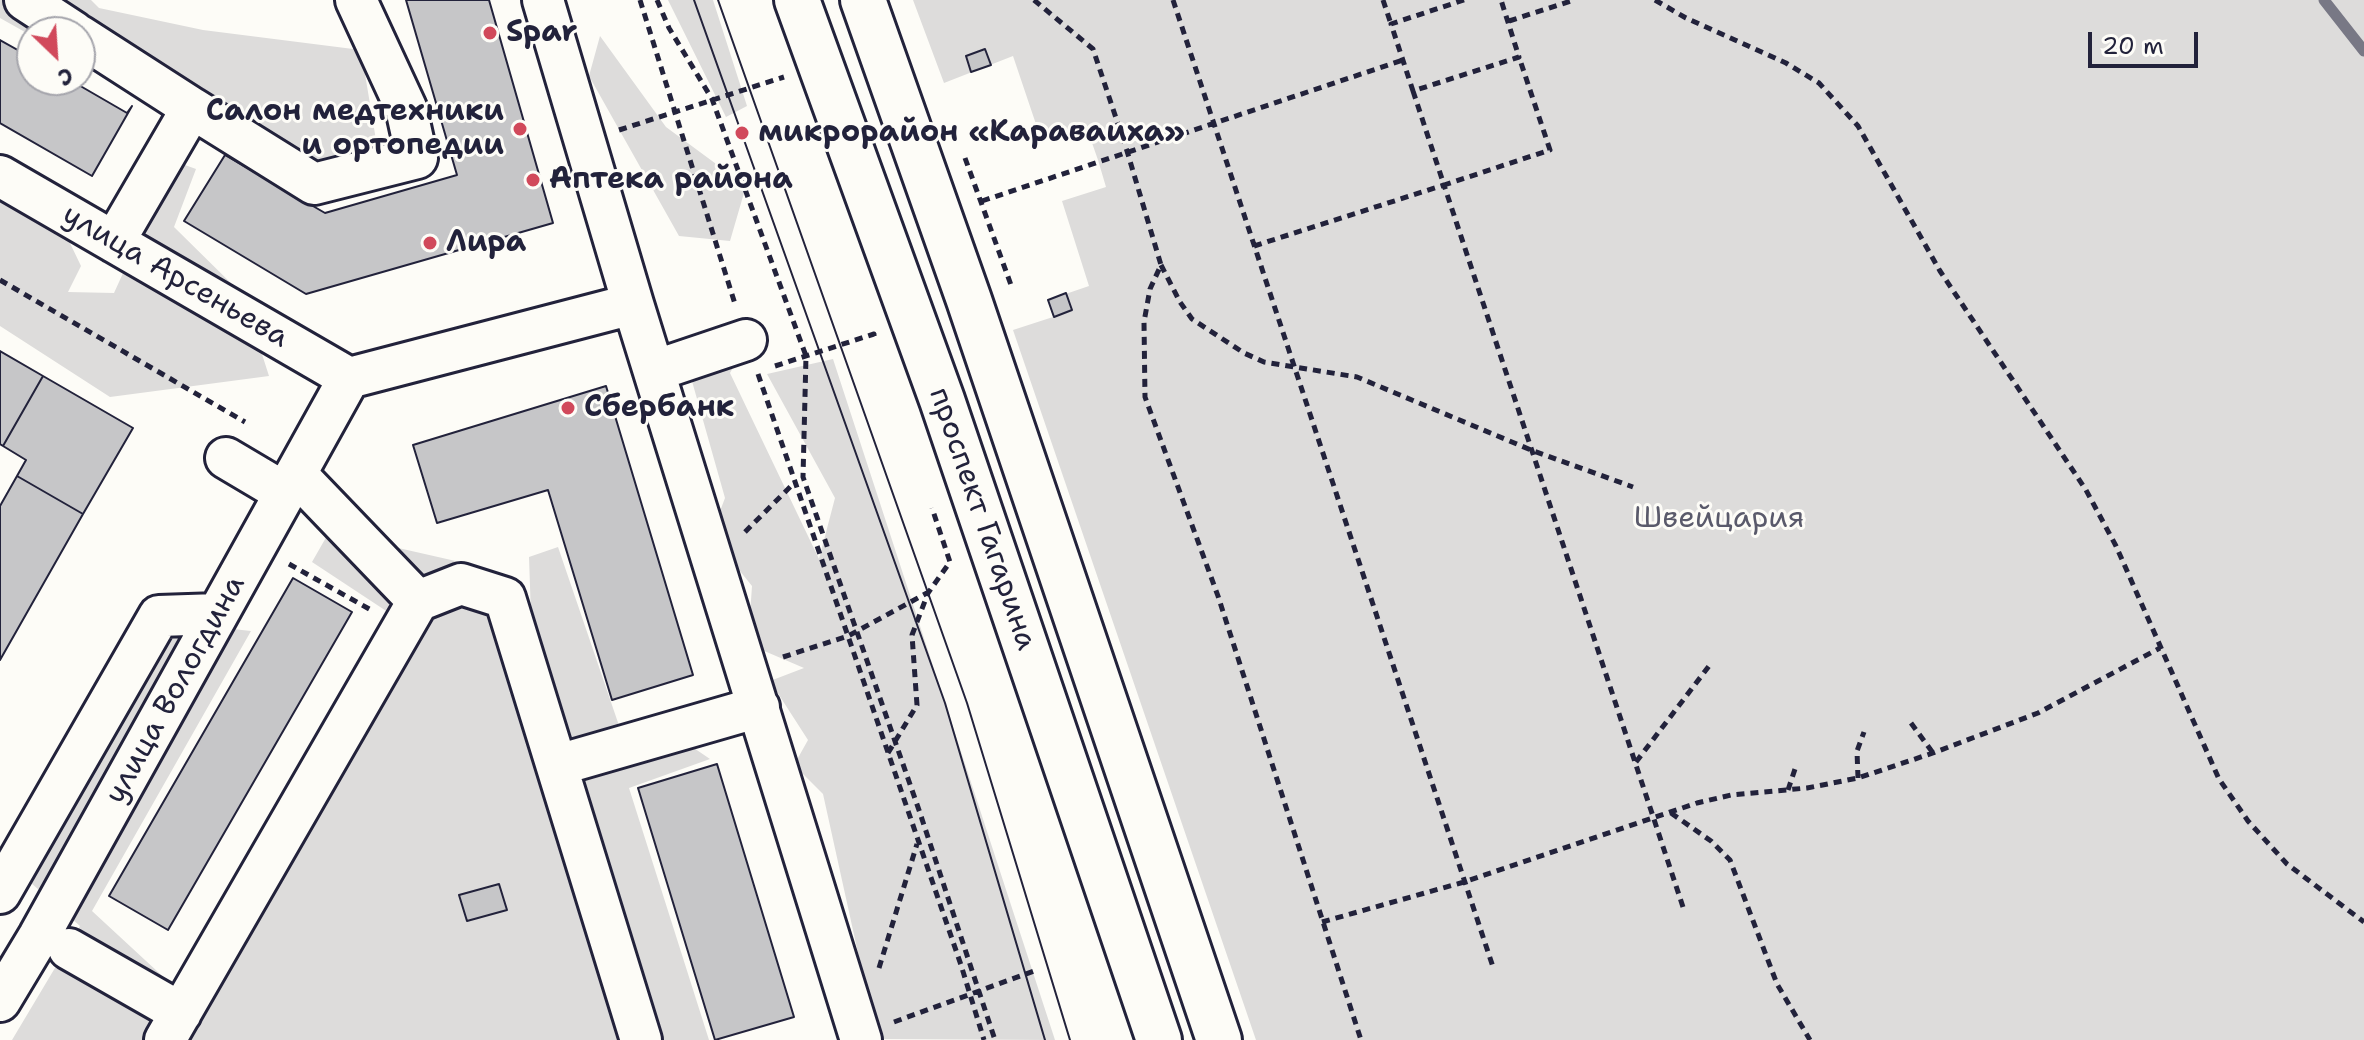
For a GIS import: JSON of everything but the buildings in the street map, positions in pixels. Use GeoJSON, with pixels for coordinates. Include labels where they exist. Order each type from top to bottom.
{"type":"FeatureCollection","features":[{"type":"Feature","properties":{"kind":"main road","name":"проспект Гагарина"},"geometry":{"type":"LineString","coordinates":[[797,0],[942,400],[1159,1040]]}},
{"type":"Feature","properties":{"kind":"main road","name":"проспект Гагарина"},"geometry":{"type":"LineString","coordinates":[[863,0],[969,300],[1219,1040]]}},
{"type":"Feature","properties":{"kind":"street"},"geometry":{"type":"LineString","coordinates":[[25,0],[50,16]]}},
{"type":"Feature","properties":{"kind":"street"},"geometry":{"type":"LineString","coordinates":[[96,46],[314,184],[417,158],[406,108],[356,0]]}},
{"type":"Feature","properties":{"kind":"street"},"geometry":{"type":"LineString","coordinates":[[543,0],[633,304],[759,707],[854,1038]]}},
{"type":"Feature","properties":{"kind":"street"},"geometry":{"type":"LineString","coordinates":[[114,242],[192,108]]}},
{"type":"Feature","properties":{"kind":"street","name":"улица Арсеньева"},"geometry":{"type":"LineString","coordinates":[[0,176],[349,378]]}},
{"type":"Feature","properties":{"kind":"street"},"geometry":{"type":"LineString","coordinates":[[349,378],[633,304]]}},
{"type":"Feature","properties":{"kind":"street"},"geometry":{"type":"LineString","coordinates":[[654,371],[746,340]]}},
{"type":"Feature","properties":{"kind":"street","name":"улица Вологдина"},"geometry":{"type":"LineString","coordinates":[[0,1001],[54,943],[218,614],[349,378]]}},
{"type":"Feature","properties":{"kind":"street"},"geometry":{"type":"LineString","coordinates":[[226,458],[291,484],[410,615]]}},
{"type":"Feature","properties":{"kind":"street"},"geometry":{"type":"LineString","coordinates":[[0,912],[54,943],[173,1026],[410,615],[461,584],[505,598],[641,1040]]}},
{"type":"Feature","properties":{"kind":"street"},"geometry":{"type":"LineString","coordinates":[[0,893],[159,616],[218,614]]}},
{"type":"Feature","properties":{"kind":"street"},"geometry":{"type":"LineString","coordinates":[[558,765],[759,707]]}},
{"type":"Feature","properties":{"kind":"path"},"geometry":{"type":"LineString","coordinates":[[640,0],[746,340],[984,1040]]}},
{"type":"Feature","properties":{"kind":"path"},"geometry":{"type":"LineString","coordinates":[[657,0],[669,28],[712,99],[806,356],[803,477],[995,1040]]}},
{"type":"Feature","properties":{"kind":"path"},"geometry":{"type":"LineString","coordinates":[[1034,0],[1093,49],[1161,265],[1192,319],[1244,353],[1264,362],[1357,377],[1531,450],[1633,487]]}},
{"type":"Feature","properties":{"kind":"path"},"geometry":{"type":"LineString","coordinates":[[1173,0],[1494,970]]}},
{"type":"Feature","properties":{"kind":"path"},"geometry":{"type":"LineString","coordinates":[[1383,0],[1683,907]]}},
{"type":"Feature","properties":{"kind":"path"},"geometry":{"type":"LineString","coordinates":[[1391,24],[1464,0]]}},
{"type":"Feature","properties":{"kind":"path"},"geometry":{"type":"LineString","coordinates":[[1254,246],[1550,150],[1501,0]]}},
{"type":"Feature","properties":{"kind":"path"},"geometry":{"type":"LineString","coordinates":[[1509,21],[1574,0]]}},
{"type":"Feature","properties":{"kind":"path"},"geometry":{"type":"LineString","coordinates":[[1655,0],[1686,18],[1786,63],[1819,83],[1858,126],[1940,271],[2086,490],[2116,546],[2219,779],[2248,821],[2287,864],[2364,922]]}},
{"type":"Feature","properties":{"kind":"path"},"geometry":{"type":"LineString","coordinates":[[1413,91],[1519,57]]}},
{"type":"Feature","properties":{"kind":"path"},"geometry":{"type":"LineString","coordinates":[[982,201],[1403,60]]}},
{"type":"Feature","properties":{"kind":"path"},"geometry":{"type":"LineString","coordinates":[[585,141],[793,74]]}},
{"type":"Feature","properties":{"kind":"path"},"geometry":{"type":"LineString","coordinates":[[1161,265],[1150,289],[1144,322],[1145,397],[1218,596],[1361,1040]]}},
{"type":"Feature","properties":{"kind":"path"},"geometry":{"type":"LineString","coordinates":[[0,280],[254,427]]}},
{"type":"Feature","properties":{"kind":"path"},"geometry":{"type":"LineString","coordinates":[[874,334],[878,348]]}},
{"type":"Feature","properties":{"kind":"path"},"geometry":{"type":"LineString","coordinates":[[714,563],[795,482]]}},
{"type":"Feature","properties":{"kind":"path"},"geometry":{"type":"LineString","coordinates":[[888,753],[917,705],[912,635],[928,593],[950,562],[931,505]]}},
{"type":"Feature","properties":{"kind":"path"},"geometry":{"type":"LineString","coordinates":[[256,545],[410,615]]}},
{"type":"Feature","properties":{"kind":"path"},"geometry":{"type":"LineString","coordinates":[[747,668],[848,636],[928,593]]}},
{"type":"Feature","properties":{"kind":"path"},"geometry":{"type":"LineString","coordinates":[[1322,922],[1464,882],[1697,803],[1731,795],[1788,790],[1858,778],[2038,713],[2160,648]]}},
{"type":"Feature","properties":{"kind":"path"},"geometry":{"type":"LineString","coordinates":[[1636,762],[1709,666]]}},
{"type":"Feature","properties":{"kind":"path"},"geometry":{"type":"LineString","coordinates":[[1911,723],[1933,753]]}},
{"type":"Feature","properties":{"kind":"path"},"geometry":{"type":"LineString","coordinates":[[1858,778],[1857,751],[1864,732]]}},
{"type":"Feature","properties":{"kind":"path"},"geometry":{"type":"LineString","coordinates":[[1788,790],[1795,769]]}},
{"type":"Feature","properties":{"kind":"path"},"geometry":{"type":"LineString","coordinates":[[1671,813],[1711,841],[1730,860],[1777,984],[1810,1040]]}},
{"type":"Feature","properties":{"kind":"path"},"geometry":{"type":"LineString","coordinates":[[877,976],[917,843]]}},
{"type":"Feature","properties":{"kind":"path"},"geometry":{"type":"LineString","coordinates":[[854,1038],[1034,971]]}},
{"type":"Feature","properties":{"kind":"green space"},"geometry":{"type":"Polygon","coordinates":[[[0,0],[91,0],[99,8],[203,30],[361,50],[378,152],[311,167],[96,70],[96,16],[16,16],[16,27],[0,18],[0,0]]]}},
{"type":"Feature","properties":{"kind":"green space"},"geometry":{"type":"Polygon","coordinates":[[[668,0],[713,0],[747,106],[726,117],[668,0]]]}},
{"type":"Feature","properties":{"kind":"green space","name":"Швейцария"},"geometry":{"type":"Polygon","coordinates":[[[913,0],[2364,0],[2364,1040],[1256,1040],[1013,330],[1053,317],[1048,300],[1089,286],[1062,201],[1106,187],[1098,160],[1085,123],[1041,139],[1013,56],[944,83],[913,0]]]}},
{"type":"Feature","properties":{"kind":"green space"},"geometry":{"type":"Polygon","coordinates":[[[600,36],[666,127],[746,186],[730,241],[679,236],[589,76],[600,36]]]}},
{"type":"Feature","properties":{"kind":"green space"},"geometry":{"type":"Polygon","coordinates":[[[174,161],[196,169],[174,227],[243,295],[269,376],[110,397],[0,326],[0,181],[44,189],[81,266],[68,292],[114,293],[174,161]]]}},
{"type":"Feature","properties":{"kind":"green space"},"geometry":{"type":"Polygon","coordinates":[[[746,344],[730,373],[819,559],[835,498],[767,374],[833,359],[1055,1040],[877,1039],[823,794],[794,765],[808,740],[770,681],[804,668],[748,644],[752,586],[711,535],[725,498],[688,367],[746,344]]]}},
{"type":"Feature","properties":{"kind":"green space"},"geometry":{"type":"Polygon","coordinates":[[[348,499],[394,547],[460,562],[482,606],[531,616],[529,557],[558,547],[627,749],[685,742],[710,759],[629,788],[709,1040],[12,1040],[80,926],[6,861],[142,619],[251,631],[92,911],[198,1009],[412,628],[312,562],[348,499]]]}},
{"type":"Feature","properties":{"kind":"waterway"},"geometry":{"type":"LineString","coordinates":[[2324,0],[2364,51]]}},
{"type":"Feature","properties":{"kind":"tram line"},"geometry":{"type":"LineString","coordinates":[[694,0],[945,703],[1045,1040]]}},
{"type":"Feature","properties":{"kind":"tram line"},"geometry":{"type":"LineString","coordinates":[[718,0],[967,703],[1070,1040]]}},
{"type":"Feature","properties":{"kind":"place","name":"Spar"},"geometry":{"type":"Point","coordinates":[490,33]}},
{"type":"Feature","properties":{"kind":"place","name":"Салон медтехники и ортопедии"},"geometry":{"type":"Point","coordinates":[520,129]}},
{"type":"Feature","properties":{"kind":"place","name":"микрорайон «Караваиха»"},"geometry":{"type":"Point","coordinates":[742,133]}},
{"type":"Feature","properties":{"kind":"place","name":"Аптека района"},"geometry":{"type":"Point","coordinates":[533,180]}},
{"type":"Feature","properties":{"kind":"place","name":"Лира"},"geometry":{"type":"Point","coordinates":[430,243]}},
{"type":"Feature","properties":{"kind":"place","name":"Сбербанк"},"geometry":{"type":"Point","coordinates":[568,408]}}]}
